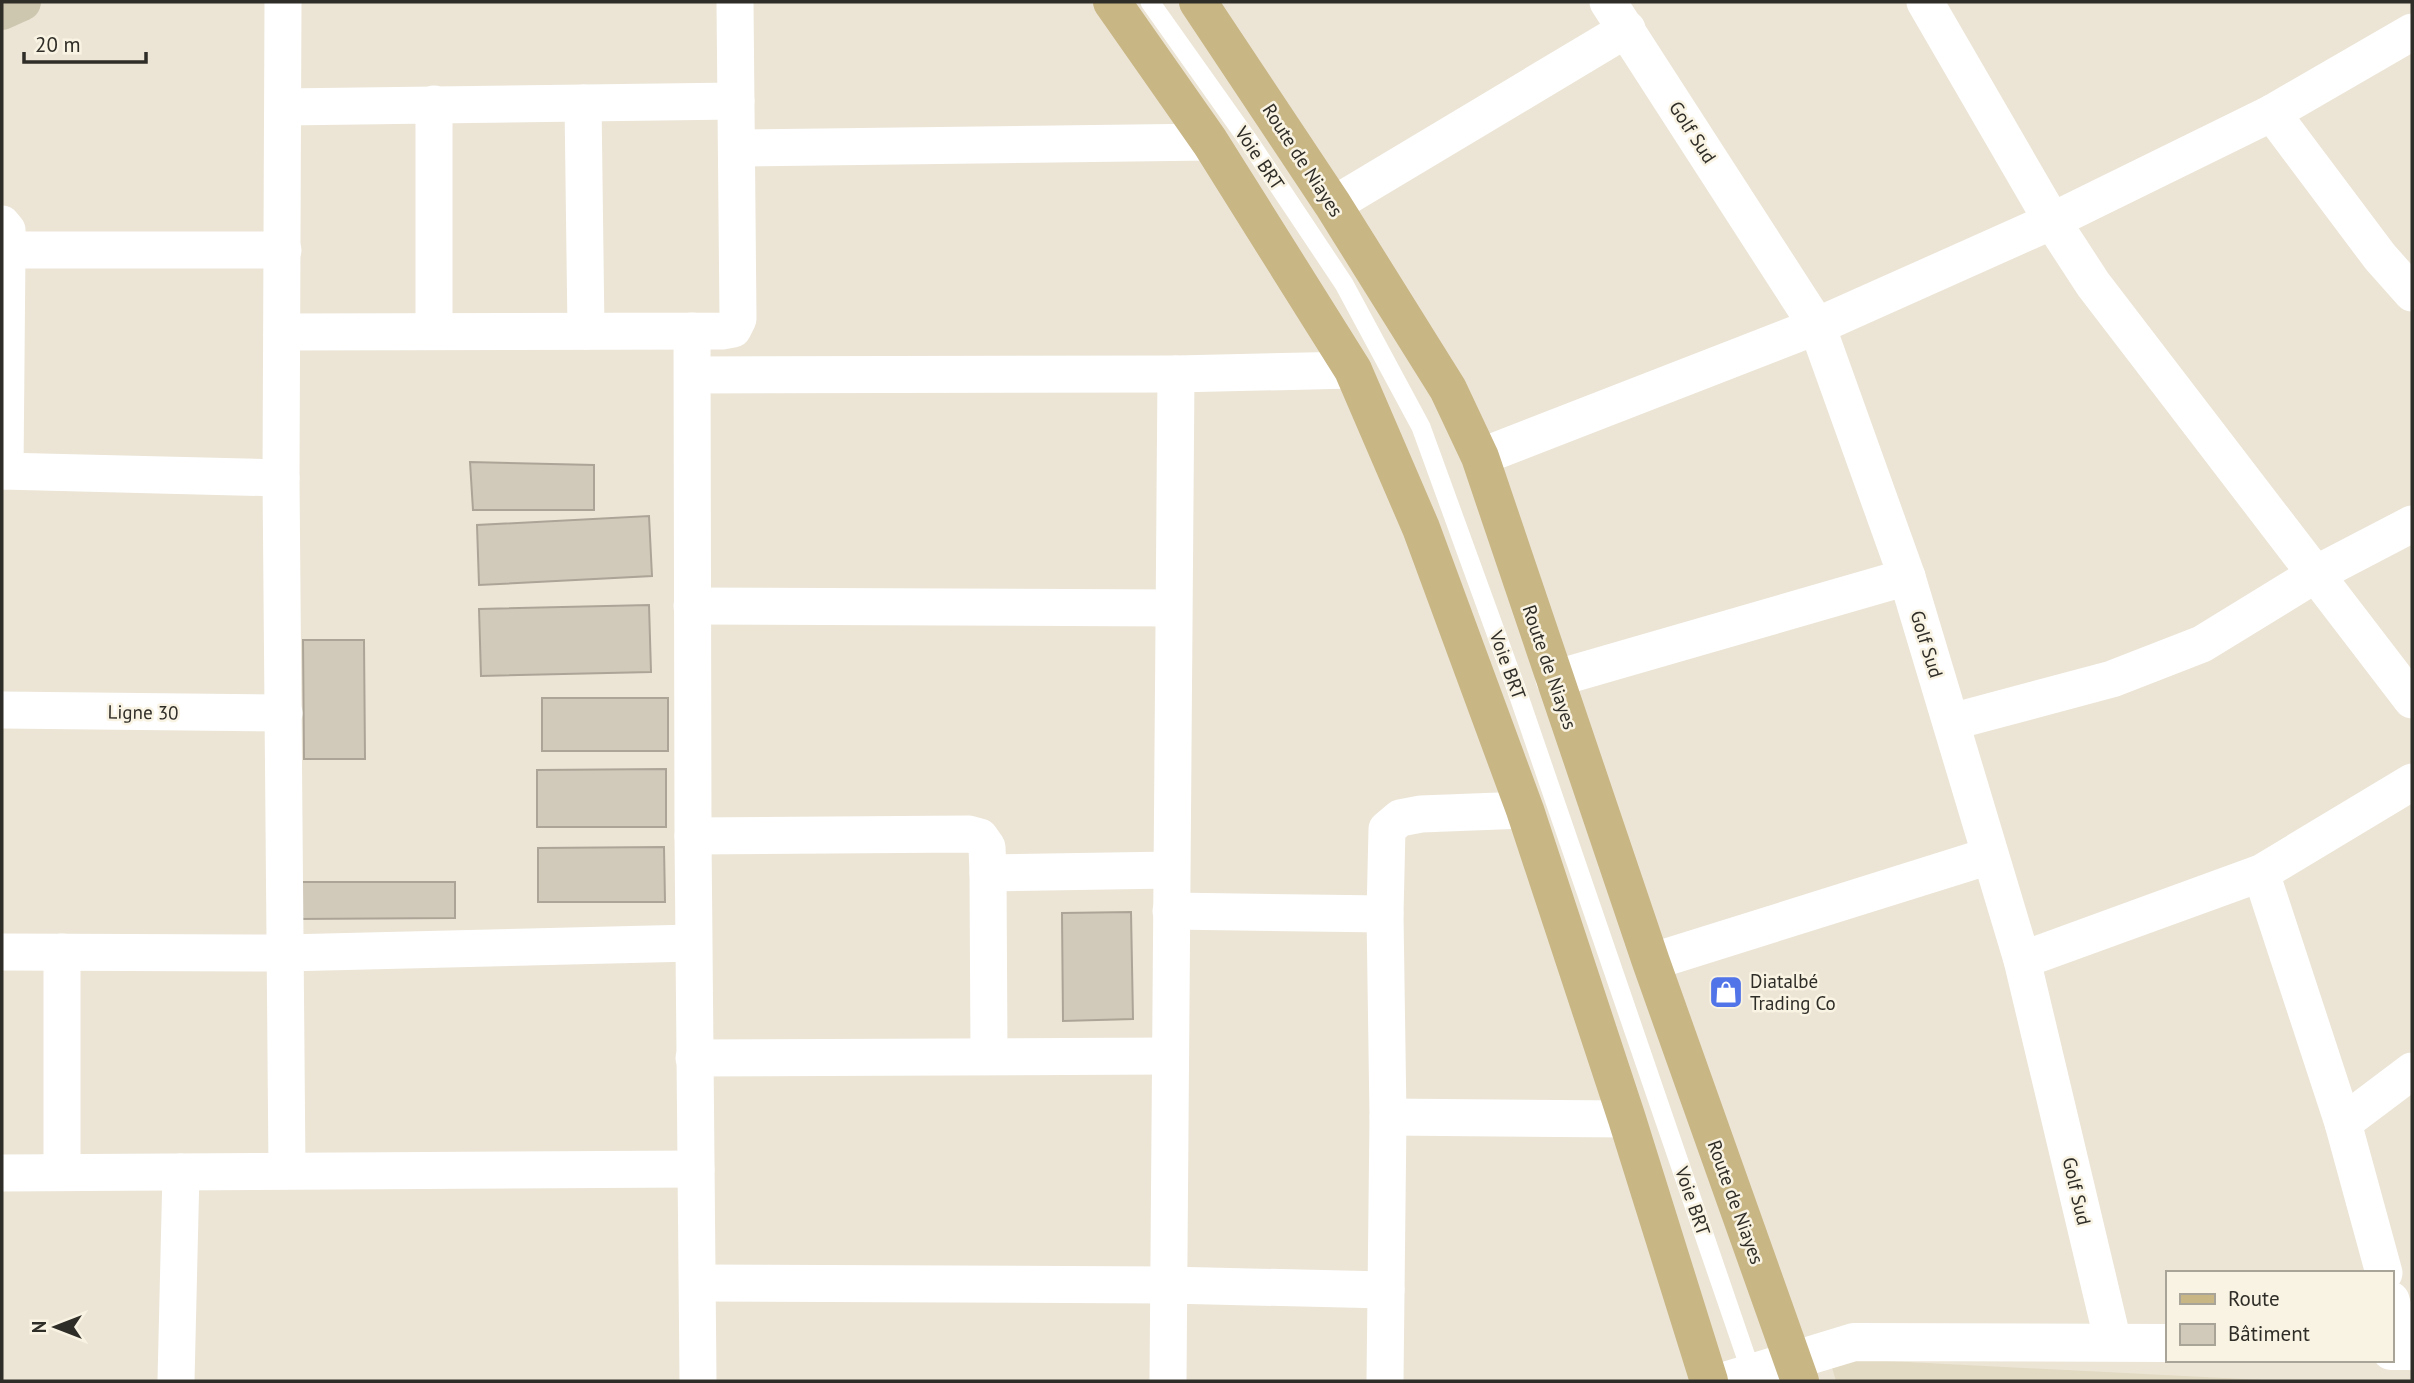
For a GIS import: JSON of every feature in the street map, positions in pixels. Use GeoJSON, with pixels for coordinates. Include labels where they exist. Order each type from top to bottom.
{"type":"FeatureCollection","features":[{"type":"Feature","properties":{"kind":"main road"},"geometry":{"type":"LineString","coordinates":[[2,11],[22,2]]}},
{"type":"Feature","properties":{"kind":"main road"},"geometry":{"type":"LineString","coordinates":[[1112,2],[1210,142],[1353,370],[1421,528],[1525,810],[1627,1119],[1709,1381]]}},
{"type":"Feature","properties":{"kind":"main road","name":"Route de Niayes"},"geometry":{"type":"LineString","coordinates":[[1206,4],[1448,389],[1480,457],[1651,962],[1796,1371]]}},
{"type":"Feature","properties":{"kind":"street"},"geometry":{"type":"LineString","coordinates":[[283,2],[281,478],[287,1170]]}},
{"type":"Feature","properties":{"kind":"street"},"geometry":{"type":"LineString","coordinates":[[283,332],[722,331],[733,328],[738,319],[735,2]]}},
{"type":"Feature","properties":{"kind":"street"},"geometry":{"type":"LineString","coordinates":[[1929,3],[2052,221],[2093,284],[2412,700]]}},
{"type":"Feature","properties":{"kind":"street"},"geometry":{"type":"LineString","coordinates":[[1333,205],[1618,16]]}},
{"type":"Feature","properties":{"kind":"street","name":"Golf Sud"},"geometry":{"type":"LineString","coordinates":[[1618,16],[1817,326],[1907,577],[2022,960],[2113,1342]]}},
{"type":"Feature","properties":{"kind":"street"},"geometry":{"type":"LineString","coordinates":[[1480,457],[1817,326],[2052,221],[2272,113],[2412,32]]}},
{"type":"Feature","properties":{"kind":"street"},"geometry":{"type":"LineString","coordinates":[[284,107],[736,101]]}},
{"type":"Feature","properties":{"kind":"street"},"geometry":{"type":"LineString","coordinates":[[583,103],[586,331]]}},
{"type":"Feature","properties":{"kind":"street"},"geometry":{"type":"LineString","coordinates":[[434,104],[434,331]]}},
{"type":"Feature","properties":{"kind":"street"},"geometry":{"type":"LineString","coordinates":[[2272,113],[2380,257],[2412,293]]}},
{"type":"Feature","properties":{"kind":"street"},"geometry":{"type":"LineString","coordinates":[[737,148],[1210,142]]}},
{"type":"Feature","properties":{"kind":"street"},"geometry":{"type":"LineString","coordinates":[[281,478],[4,471],[4,237],[283,250]]}},
{"type":"Feature","properties":{"kind":"street"},"geometry":{"type":"LineString","coordinates":[[692,331],[694,1058],[698,1381]]}},
{"type":"Feature","properties":{"kind":"street"},"geometry":{"type":"LineString","coordinates":[[694,376],[1176,374],[1353,370]]}},
{"type":"Feature","properties":{"kind":"street"},"geometry":{"type":"LineString","coordinates":[[1168,1381],[1176,374]]}},
{"type":"Feature","properties":{"kind":"street"},"geometry":{"type":"LineString","coordinates":[[1951,722],[2112,679],[2202,644],[2316,574],[2412,524]]}},
{"type":"Feature","properties":{"kind":"street"},"geometry":{"type":"LineString","coordinates":[[1554,679],[1907,577]]}},
{"type":"Feature","properties":{"kind":"street"},"geometry":{"type":"LineString","coordinates":[[692,606],[1173,608]]}},
{"type":"Feature","properties":{"kind":"street","name":"Ligne 30"},"geometry":{"type":"LineString","coordinates":[[2,710],[284,713]]}},
{"type":"Feature","properties":{"kind":"street"},"geometry":{"type":"LineString","coordinates":[[2022,960],[2261,873],[2412,782]]}},
{"type":"Feature","properties":{"kind":"street"},"geometry":{"type":"LineString","coordinates":[[1385,1381],[1387,830],[1400,818],[1420,814],[1525,810]]}},
{"type":"Feature","properties":{"kind":"street"},"geometry":{"type":"LineString","coordinates":[[693,836],[969,834],[981,837],[987,847],[988,873],[989,1055]]}},
{"type":"Feature","properties":{"kind":"street"},"geometry":{"type":"LineString","coordinates":[[1651,962],[1989,856]]}},
{"type":"Feature","properties":{"kind":"street"},"geometry":{"type":"LineString","coordinates":[[988,873],[1171,870]]}},
{"type":"Feature","properties":{"kind":"street"},"geometry":{"type":"LineString","coordinates":[[2261,873],[2343,1123],[2383,1271]]}},
{"type":"Feature","properties":{"kind":"street"},"geometry":{"type":"LineString","coordinates":[[1171,911],[1385,914]]}},
{"type":"Feature","properties":{"kind":"street"},"geometry":{"type":"LineString","coordinates":[[2,952],[285,953],[694,943]]}},
{"type":"Feature","properties":{"kind":"street"},"geometry":{"type":"LineString","coordinates":[[62,952],[62,1172]]}},
{"type":"Feature","properties":{"kind":"street"},"geometry":{"type":"LineString","coordinates":[[694,1058],[1169,1056]]}},
{"type":"Feature","properties":{"kind":"street"},"geometry":{"type":"LineString","coordinates":[[2343,1123],[2412,1071]]}},
{"type":"Feature","properties":{"kind":"street"},"geometry":{"type":"LineString","coordinates":[[1388,1117],[1627,1119]]}},
{"type":"Feature","properties":{"kind":"street"},"geometry":{"type":"LineString","coordinates":[[2,1173],[695,1169]]}},
{"type":"Feature","properties":{"kind":"street"},"geometry":{"type":"LineString","coordinates":[[176,1381],[181,1172]]}},
{"type":"Feature","properties":{"kind":"street"},"geometry":{"type":"LineString","coordinates":[[698,1283],[1386,1290]]}},
{"type":"Feature","properties":{"kind":"street"},"geometry":{"type":"LineString","coordinates":[[2393,1308],[2403,1351]]}},
{"type":"Feature","properties":{"kind":"street"},"geometry":{"type":"LineString","coordinates":[[1744,1378],[1796,1371],[1854,1342],[2166,1343]]}},
{"type":"Feature","properties":{"kind":"lane","name":"Voie BRT"},"geometry":{"type":"LineString","coordinates":[[1150,2],[1250,143],[1344,284],[1420,427],[1521,701],[1744,1378]]}},
{"type":"Feature","properties":{"kind":"shaded area"},"geometry":{"type":"Polygon","coordinates":[[[1829,1358],[2283,1381],[1836,1381],[1829,1358]]]}},
{"type":"Feature","properties":{"kind":"building"},"geometry":{"type":"Polygon","coordinates":[[[470,462],[594,465],[594,510],[473,510],[470,462]]]}},
{"type":"Feature","properties":{"kind":"building"},"geometry":{"type":"Polygon","coordinates":[[[649,516],[652,576],[479,585],[477,525],[649,516]]]}},
{"type":"Feature","properties":{"kind":"building"},"geometry":{"type":"Polygon","coordinates":[[[649,605],[651,672],[481,676],[479,609],[649,605]]]}},
{"type":"Feature","properties":{"kind":"building"},"geometry":{"type":"Polygon","coordinates":[[[303,640],[364,640],[365,759],[304,759],[303,640]]]}},
{"type":"Feature","properties":{"kind":"building"},"geometry":{"type":"Polygon","coordinates":[[[542,698],[668,698],[668,751],[542,751],[542,698]]]}},
{"type":"Feature","properties":{"kind":"building"},"geometry":{"type":"Polygon","coordinates":[[[666,769],[666,827],[537,827],[537,770],[666,769]]]}},
{"type":"Feature","properties":{"kind":"building"},"geometry":{"type":"Polygon","coordinates":[[[664,847],[665,902],[538,902],[538,848],[664,847]]]}},
{"type":"Feature","properties":{"kind":"building"},"geometry":{"type":"Polygon","coordinates":[[[294,882],[455,882],[455,918],[294,919],[294,882]]]}},
{"type":"Feature","properties":{"kind":"building"},"geometry":{"type":"Polygon","coordinates":[[[1131,912],[1133,1019],[1063,1021],[1062,913],[1131,912]]]}},
{"type":"Feature","properties":{"kind":"place","name":"Diatalbé Trading Co"},"geometry":{"type":"Point","coordinates":[1726,992]}}]}
